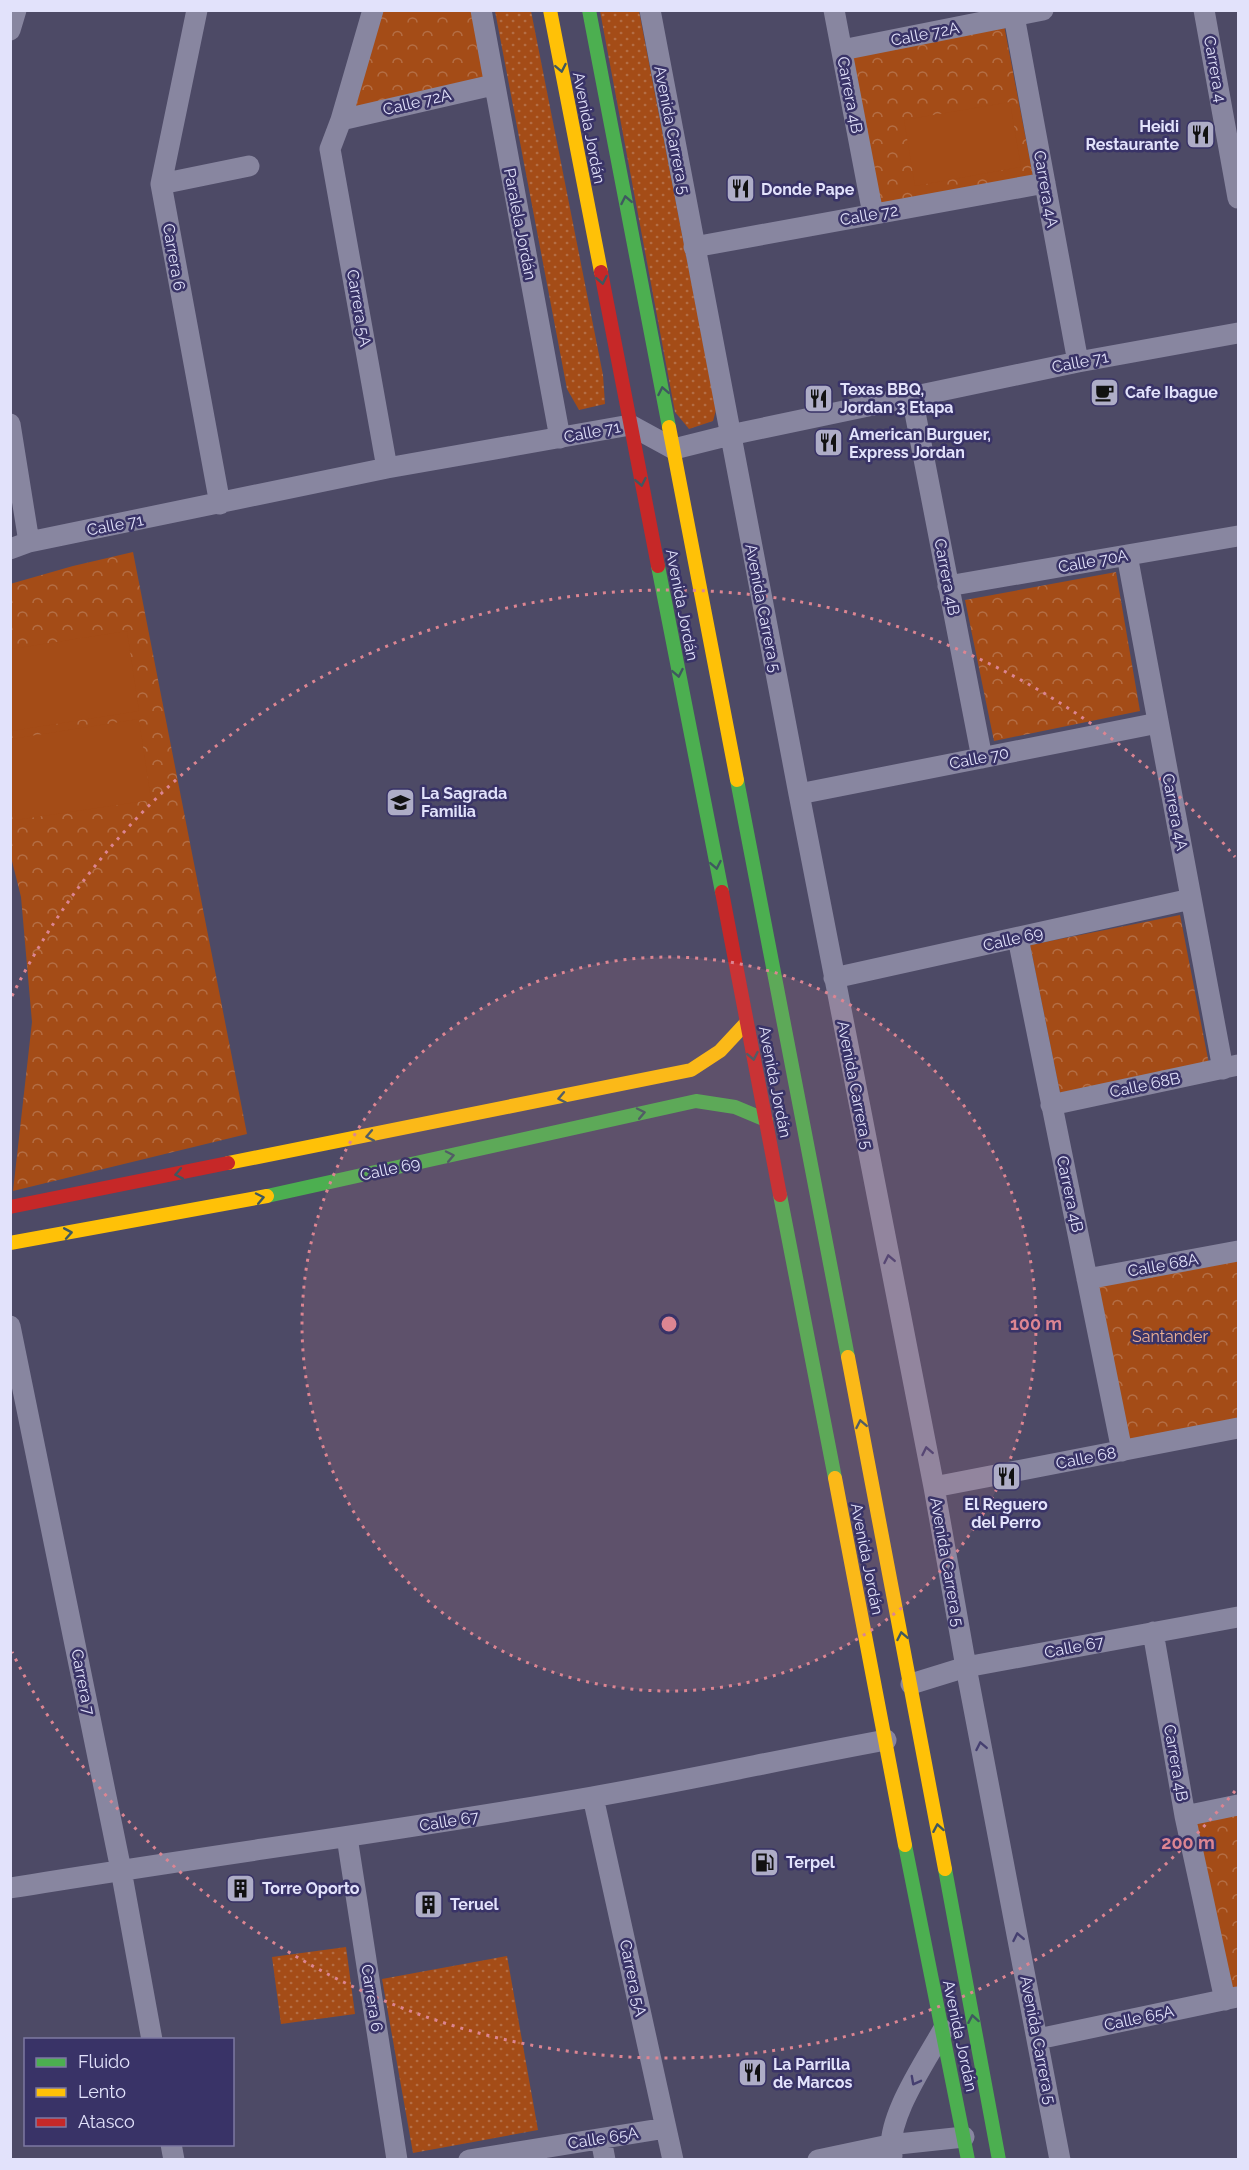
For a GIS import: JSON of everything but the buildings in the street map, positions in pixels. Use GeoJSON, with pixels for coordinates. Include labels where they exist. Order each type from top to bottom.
{"type":"FeatureCollection","features":[{"type":"Feature","properties":{"kind":"main road","name":"Avenida Jordán"},"geometry":{"type":"LineString","coordinates":[[550,10],[919,1918],[968,2160]]}},
{"type":"Feature","properties":{"kind":"main road","name":"Avenida Jordán"},"geometry":{"type":"LineString","coordinates":[[589,10],[911,1684],[999,2160]]}},
{"type":"Feature","properties":{"kind":"main road"},"geometry":{"type":"LineString","coordinates":[[10,1207],[692,1071],[720,1051],[746,1023]]}},
{"type":"Feature","properties":{"kind":"main road","name":"Calle 69"},"geometry":{"type":"LineString","coordinates":[[10,1244],[243,1202],[696,1101],[735,1107],[766,1120]]}},
{"type":"Feature","properties":{"kind":"street"},"geometry":{"type":"LineString","coordinates":[[10,30],[16,10]]}},
{"type":"Feature","properties":{"kind":"street","name":"Carrera 6"},"geometry":{"type":"LineString","coordinates":[[197,10],[161,184],[220,504]]}},
{"type":"Feature","properties":{"kind":"street"},"geometry":{"type":"LineString","coordinates":[[341,120],[373,10]]}},
{"type":"Feature","properties":{"kind":"street","name":"Paralela Jordán"},"geometry":{"type":"LineString","coordinates":[[481,10],[493,85],[560,438]]}},
{"type":"Feature","properties":{"kind":"street","name":"Avenida Carrera 5"},"geometry":{"type":"LineString","coordinates":[[650,10],[834,978],[934,1487],[1060,2160]]}},
{"type":"Feature","properties":{"kind":"street","name":"Carrera 4B"},"geometry":{"type":"LineString","coordinates":[[834,10],[873,214]]}},
{"type":"Feature","properties":{"kind":"street","name":"Calle 72A"},"geometry":{"type":"LineString","coordinates":[[842,50],[1043,10]]}},
{"type":"Feature","properties":{"kind":"street","name":"Carrera 4"},"geometry":{"type":"LineString","coordinates":[[1204,10],[1234,148],[1239,198]]}},
{"type":"Feature","properties":{"kind":"street","name":"Carrera 4A"},"geometry":{"type":"LineString","coordinates":[[1014,16],[1078,362]]}},
{"type":"Feature","properties":{"kind":"street","name":"Calle 72A"},"geometry":{"type":"LineString","coordinates":[[341,120],[493,85]]}},
{"type":"Feature","properties":{"kind":"street","name":"Carrera 5A"},"geometry":{"type":"LineString","coordinates":[[341,120],[330,149],[387,468]]}},
{"type":"Feature","properties":{"kind":"street"},"geometry":{"type":"LineString","coordinates":[[161,184],[249,166]]}},
{"type":"Feature","properties":{"kind":"street","name":"Calle 72"},"geometry":{"type":"LineString","coordinates":[[694,247],[1045,183]]}},
{"type":"Feature","properties":{"kind":"street","name":"Calle 71"},"geometry":{"type":"LineString","coordinates":[[20,545],[387,468],[630,424],[674,449],[730,435],[1078,362],[1239,333]]}},
{"type":"Feature","properties":{"kind":"street","name":"Carrera 4B"},"geometry":{"type":"LineString","coordinates":[[912,397],[982,758]]}},
{"type":"Feature","properties":{"kind":"street"},"geometry":{"type":"LineString","coordinates":[[10,424],[20,545]]}},
{"type":"Feature","properties":{"kind":"street","name":"Calle 70A"},"geometry":{"type":"LineString","coordinates":[[948,586],[1239,537]]}},
{"type":"Feature","properties":{"kind":"street","name":"Carrera 4A"},"geometry":{"type":"LineString","coordinates":[[1127,555],[1191,899],[1231,1067]]}},
{"type":"Feature","properties":{"kind":"street","name":"Calle 70"},"geometry":{"type":"LineString","coordinates":[[799,794],[1158,723]]}},
{"type":"Feature","properties":{"kind":"street","name":"Calle 69"},"geometry":{"type":"LineString","coordinates":[[834,978],[1191,899]]}},
{"type":"Feature","properties":{"kind":"street","name":"Carrera 4B"},"geometry":{"type":"LineString","coordinates":[[1018,938],[1122,1451]]}},
{"type":"Feature","properties":{"kind":"street","name":"Calle 68B"},"geometry":{"type":"LineString","coordinates":[[1051,1105],[1231,1067]]}},
{"type":"Feature","properties":{"kind":"street","name":"Calle 68A"},"geometry":{"type":"LineString","coordinates":[[1087,1279],[1239,1251]]}},
{"type":"Feature","properties":{"kind":"street","name":"Carrera 7"},"geometry":{"type":"LineString","coordinates":[[10,1326],[121,1870],[152,2038]]}},
{"type":"Feature","properties":{"kind":"street","name":"Calle 68"},"geometry":{"type":"LineString","coordinates":[[934,1487],[1239,1428]]}},
{"type":"Feature","properties":{"kind":"street","name":"Calle 67"},"geometry":{"type":"LineString","coordinates":[[911,1684],[966,1667],[1239,1617]]}},
{"type":"Feature","properties":{"kind":"street","name":"Carrera 4B"},"geometry":{"type":"LineString","coordinates":[[1153,1632],[1185,1816],[1232,1998]]}},
{"type":"Feature","properties":{"kind":"street","name":"Calle 67"},"geometry":{"type":"LineString","coordinates":[[10,1888],[346,1838],[593,1797],[886,1740]]}},
{"type":"Feature","properties":{"kind":"street","name":"Carrera 5A"},"geometry":{"type":"LineString","coordinates":[[593,1797],[672,2160]]}},
{"type":"Feature","properties":{"kind":"street"},"geometry":{"type":"LineString","coordinates":[[1185,1816],[1239,1805]]}},
{"type":"Feature","properties":{"kind":"street","name":"Carrera 6"},"geometry":{"type":"LineString","coordinates":[[346,1838],[397,2160]]}},
{"type":"Feature","properties":{"kind":"street","name":"Calle 65A"},"geometry":{"type":"LineString","coordinates":[[1038,2039],[1232,1998]]}},
{"type":"Feature","properties":{"kind":"street"},"geometry":{"type":"LineString","coordinates":[[891,2152],[896,2116],[943,2030]]}},
{"type":"Feature","properties":{"kind":"street","name":"Calle 65A"},"geometry":{"type":"LineString","coordinates":[[476,2159],[666,2128]]}},
{"type":"Feature","properties":{"kind":"street"},"geometry":{"type":"LineString","coordinates":[[818,2160],[891,2152],[964,2137]]}},
{"type":"Feature","properties":{"kind":"street"},"geometry":{"type":"LineString","coordinates":[[601,2139],[605,2160]]}},
{"type":"Feature","properties":{"kind":"green space"},"geometry":{"type":"Polygon","coordinates":[[[373,11],[481,11],[493,85],[341,120],[373,11]]]}},
{"type":"Feature","properties":{"kind":"green space"},"geometry":{"type":"Polygon","coordinates":[[[495,11],[531,11],[603,375],[605,404],[579,410],[567,389],[495,11]]]}},
{"type":"Feature","properties":{"kind":"green space"},"geometry":{"type":"Polygon","coordinates":[[[600,11],[639,11],[716,410],[713,421],[689,429],[675,412],[600,11]]]}},
{"type":"Feature","properties":{"kind":"green space"},"geometry":{"type":"Polygon","coordinates":[[[1003,20],[1034,181],[881,211],[851,49],[1003,20]]]}},
{"type":"Feature","properties":{"kind":"green space"},"geometry":{"type":"Polygon","coordinates":[[[1010,102],[1021,167],[915,186],[904,120],[1010,102]]]}},
{"type":"Feature","properties":{"kind":"green space"},"geometry":{"type":"Polygon","coordinates":[[[133,552],[247,1134],[13,1191],[32,1022],[21,897],[10,853],[10,584],[133,552]]]}},
{"type":"Feature","properties":{"kind":"green space"},"geometry":{"type":"Polygon","coordinates":[[[1116,572],[1140,711],[994,741],[965,600],[1116,572]]]}},
{"type":"Feature","properties":{"kind":"green space"},"geometry":{"type":"Polygon","coordinates":[[[127,631],[139,711],[11,731],[11,649],[127,631]]]}},
{"type":"Feature","properties":{"kind":"green space"},"geometry":{"type":"Polygon","coordinates":[[[139,719],[151,800],[16,820],[11,785],[11,739],[139,719]]]}},
{"type":"Feature","properties":{"kind":"green space"},"geometry":{"type":"Polygon","coordinates":[[[1180,915],[1209,1064],[1060,1093],[1030,945],[1180,915]]]}},
{"type":"Feature","properties":{"kind":"green space","name":"Santander"},"geometry":{"type":"Polygon","coordinates":[[[1238,1254],[1238,1428],[1122,1451],[1087,1279],[1238,1254]]]}},
{"type":"Feature","properties":{"kind":"green space"},"geometry":{"type":"Polygon","coordinates":[[[1238,1811],[1238,1987],[1231,1989],[1194,1821],[1238,1811]]]}},
{"type":"Feature","properties":{"kind":"green space"},"geometry":{"type":"Polygon","coordinates":[[[346,1947],[355,2014],[281,2024],[272,1957],[346,1947]]]}},
{"type":"Feature","properties":{"kind":"green space"},"geometry":{"type":"Polygon","coordinates":[[[507,1956],[538,2130],[413,2153],[382,1979],[507,1956]]]}},
{"type":"Feature","properties":{"kind":"traffic: fast"},"geometry":{"type":"LineString","coordinates":[[589,10],[669,427]]}},
{"type":"Feature","properties":{"kind":"traffic: fast"},"geometry":{"type":"LineString","coordinates":[[658,566],[722,892]]}},
{"type":"Feature","properties":{"kind":"traffic: fast"},"geometry":{"type":"LineString","coordinates":[[737,780],[848,1357]]}},
{"type":"Feature","properties":{"kind":"traffic: fast"},"geometry":{"type":"LineString","coordinates":[[267,1196],[696,1101],[735,1107],[766,1120]]}},
{"type":"Feature","properties":{"kind":"traffic: fast"},"geometry":{"type":"LineString","coordinates":[[780,1195],[835,1478]]}},
{"type":"Feature","properties":{"kind":"traffic: fast"},"geometry":{"type":"LineString","coordinates":[[905,1845],[968,2160]]}},
{"type":"Feature","properties":{"kind":"traffic: fast"},"geometry":{"type":"LineString","coordinates":[[945,1869],[999,2160]]}},
{"type":"Feature","properties":{"kind":"traffic: slow"},"geometry":{"type":"LineString","coordinates":[[550,10],[601,272]]}},
{"type":"Feature","properties":{"kind":"traffic: slow"},"geometry":{"type":"LineString","coordinates":[[669,427],[737,780]]}},
{"type":"Feature","properties":{"kind":"traffic: slow"},"geometry":{"type":"LineString","coordinates":[[228,1163],[691,1070],[720,1051],[746,1023]]}},
{"type":"Feature","properties":{"kind":"traffic: slow"},"geometry":{"type":"LineString","coordinates":[[10,1243],[267,1196]]}},
{"type":"Feature","properties":{"kind":"traffic: slow"},"geometry":{"type":"LineString","coordinates":[[848,1357],[945,1869]]}},
{"type":"Feature","properties":{"kind":"traffic: slow"},"geometry":{"type":"LineString","coordinates":[[835,1478],[905,1845]]}},
{"type":"Feature","properties":{"kind":"traffic: jam"},"geometry":{"type":"LineString","coordinates":[[601,272],[658,566]]}},
{"type":"Feature","properties":{"kind":"traffic: jam"},"geometry":{"type":"LineString","coordinates":[[722,892],[780,1195]]}},
{"type":"Feature","properties":{"kind":"traffic: jam"},"geometry":{"type":"LineString","coordinates":[[10,1207],[228,1163]]}},
{"type":"Feature","properties":{"kind":"place","name":"Heidi Restaurante"},"geometry":{"type":"Point","coordinates":[1200,135]}},
{"type":"Feature","properties":{"kind":"place","name":"Donde Pape"},"geometry":{"type":"Point","coordinates":[740,189]}},
{"type":"Feature","properties":{"kind":"place","name":"Cafe Ibague"},"geometry":{"type":"Point","coordinates":[1104,392]}},
{"type":"Feature","properties":{"kind":"place","name":"Texas BBQ, Jordan 3 Etapa"},"geometry":{"type":"Point","coordinates":[819,398]}},
{"type":"Feature","properties":{"kind":"place","name":"American Burguer, Express Jordan"},"geometry":{"type":"Point","coordinates":[828,443]}},
{"type":"Feature","properties":{"kind":"place","name":"La Sagrada Familia"},"geometry":{"type":"Point","coordinates":[400,802]}},
{"type":"Feature","properties":{"kind":"place","name":"El Reguero del Perro"},"geometry":{"type":"Point","coordinates":[1006,1476]}},
{"type":"Feature","properties":{"kind":"place","name":"Terpel"},"geometry":{"type":"Point","coordinates":[765,1862]}},
{"type":"Feature","properties":{"kind":"place","name":"Torre Oporto"},"geometry":{"type":"Point","coordinates":[241,1888]}},
{"type":"Feature","properties":{"kind":"place","name":"Teruel"},"geometry":{"type":"Point","coordinates":[429,1904]}},
{"type":"Feature","properties":{"kind":"place","name":"La Parrilla de Marcos"},"geometry":{"type":"Point","coordinates":[752,2073]}}]}
